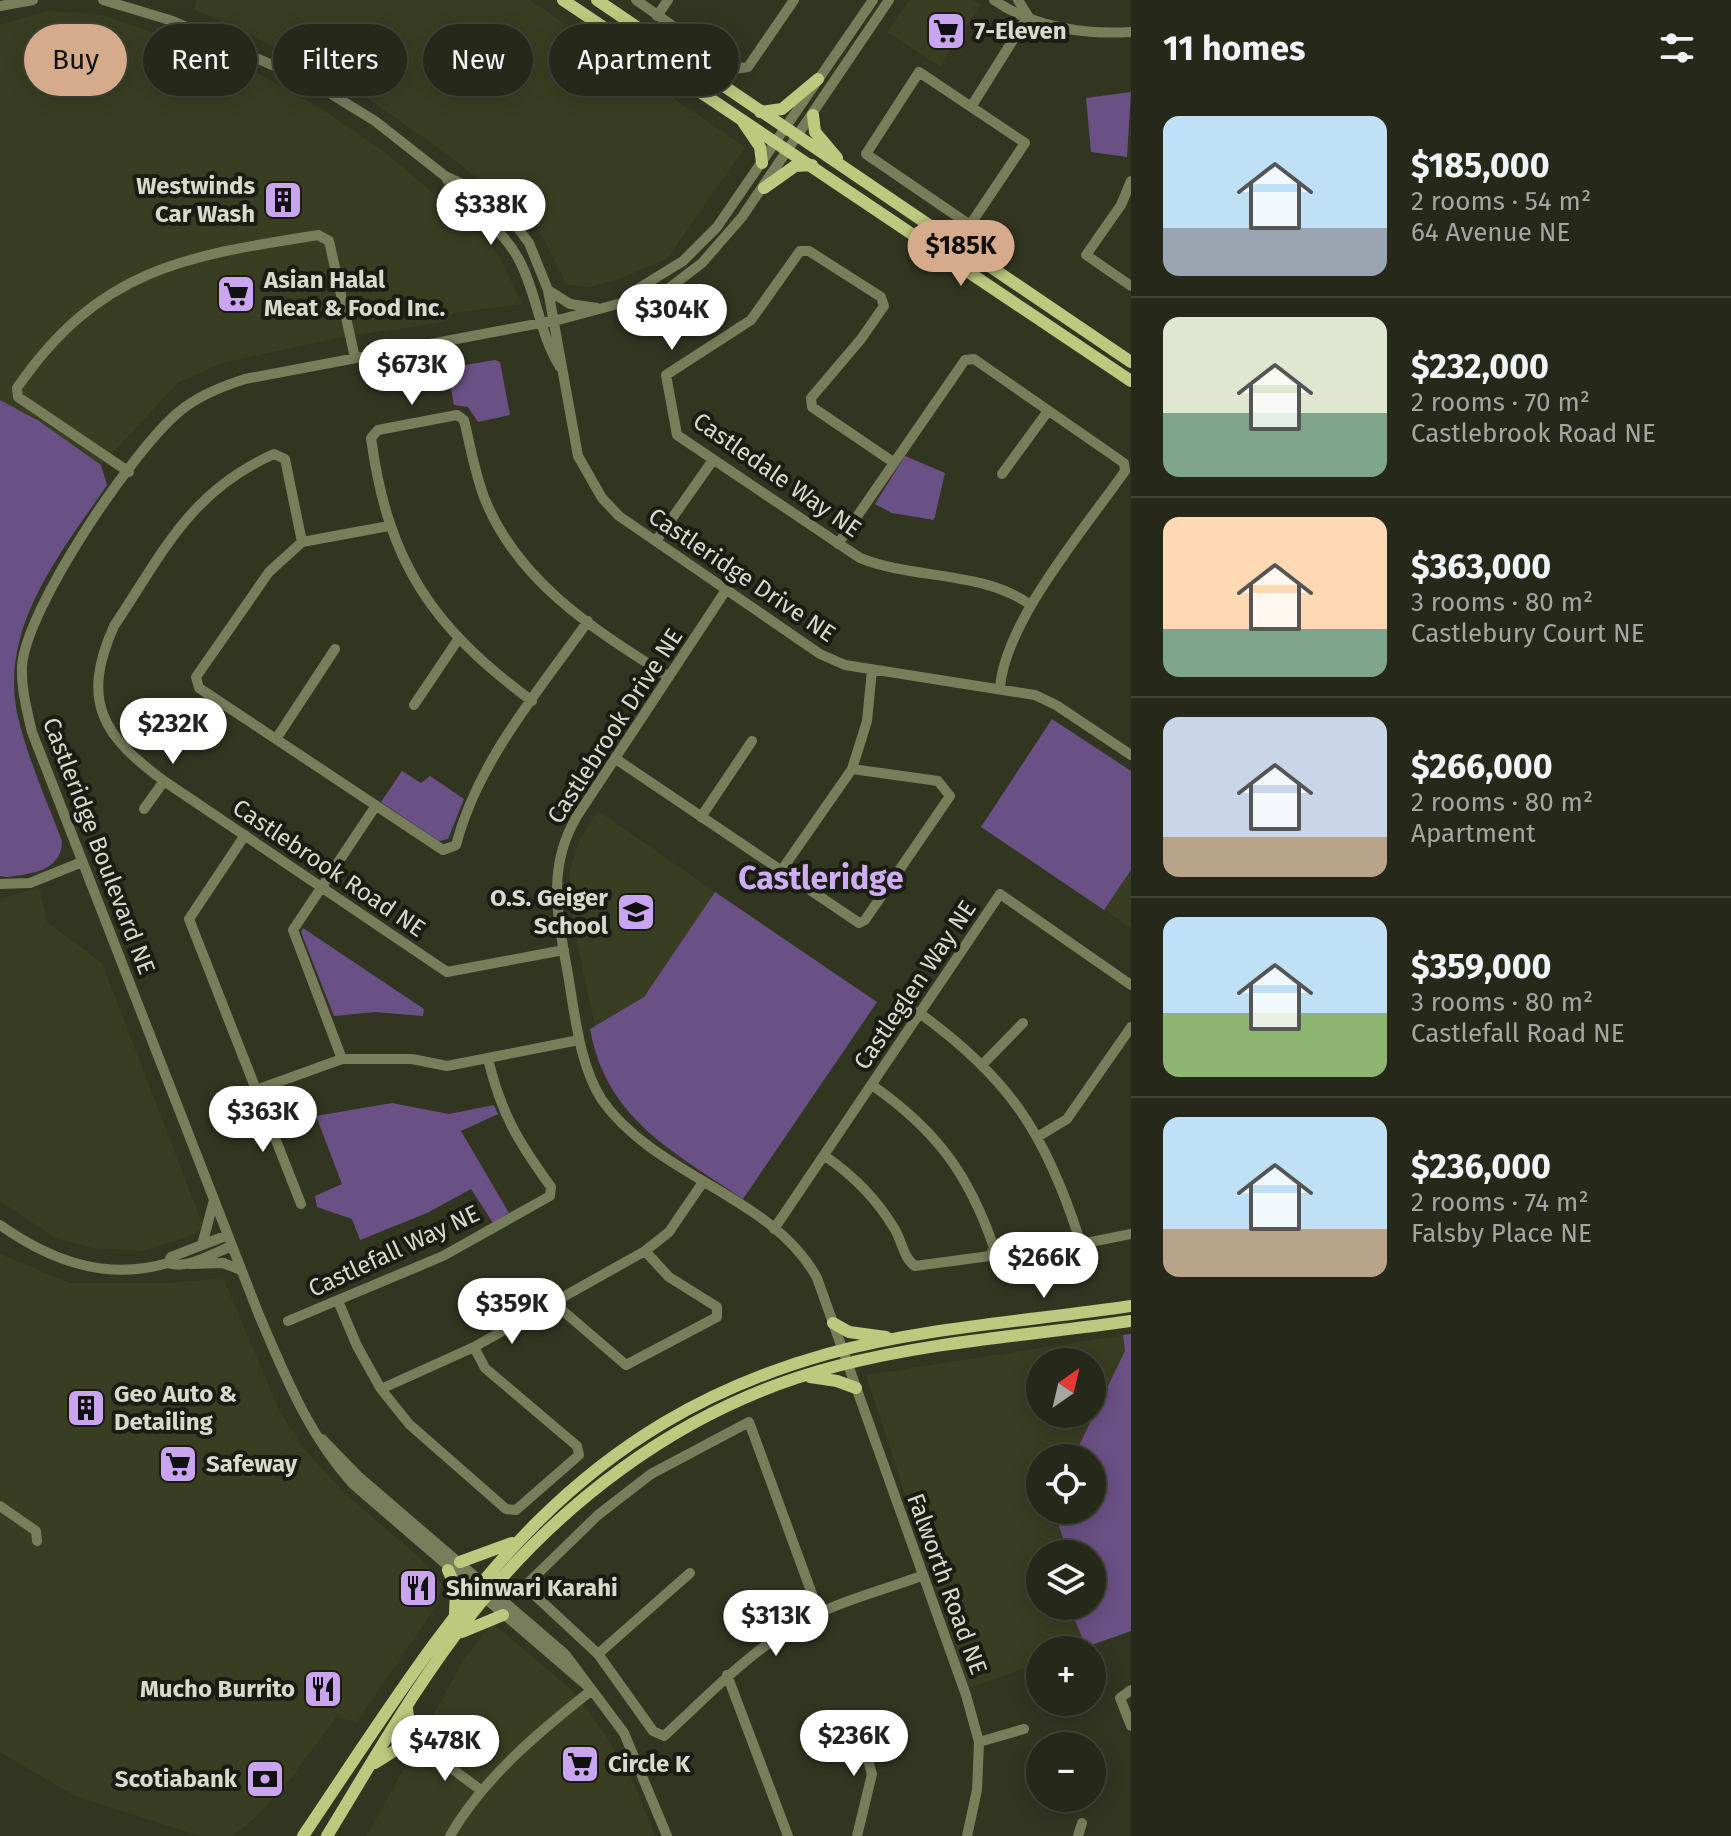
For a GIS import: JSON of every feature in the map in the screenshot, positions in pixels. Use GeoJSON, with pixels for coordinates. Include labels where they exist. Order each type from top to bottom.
{"type":"FeatureCollection","features":[{"type":"Feature","properties":{"kind":"main road"},"geometry":{"type":"LineString","coordinates":[[563,0],[777,141],[794,144],[850,173],[1131,362]]}},
{"type":"Feature","properties":{"kind":"main road"},"geometry":{"type":"LineString","coordinates":[[597,0],[785,130],[812,165],[1131,381]]}},
{"type":"Feature","properties":{"kind":"main road"},"geometry":{"type":"LineString","coordinates":[[760,112],[782,109],[818,79]]}},
{"type":"Feature","properties":{"kind":"main road"},"geometry":{"type":"LineString","coordinates":[[736,113],[756,139],[762,163]]}},
{"type":"Feature","properties":{"kind":"main road"},"geometry":{"type":"LineString","coordinates":[[813,115],[815,132],[850,173]]}},
{"type":"Feature","properties":{"kind":"main road"},"geometry":{"type":"LineString","coordinates":[[764,188],[795,166],[812,165]]}},
{"type":"Feature","properties":{"kind":"main road"},"geometry":{"type":"LineString","coordinates":[[303,1836],[455,1613],[625,1464],[708,1416],[893,1338],[1131,1306]]}},
{"type":"Feature","properties":{"kind":"main road"},"geometry":{"type":"LineString","coordinates":[[327,1836],[515,1542],[580,1482],[657,1426],[740,1384],[845,1357],[1131,1321]]}},
{"type":"Feature","properties":{"kind":"main road"},"geometry":{"type":"LineString","coordinates":[[833,1323],[849,1332],[893,1338]]}},
{"type":"Feature","properties":{"kind":"main road"},"geometry":{"type":"LineString","coordinates":[[803,1376],[837,1381],[856,1388]]}},
{"type":"Feature","properties":{"kind":"main road"},"geometry":{"type":"LineString","coordinates":[[455,1613],[454,1566],[515,1542]]}},
{"type":"Feature","properties":{"kind":"main road"},"geometry":{"type":"LineString","coordinates":[[455,1635],[503,1615]]}},
{"type":"Feature","properties":{"kind":"main road"},"geometry":{"type":"LineString","coordinates":[[407,1709],[411,1737],[427,1750]]}},
{"type":"Feature","properties":{"kind":"main road"},"geometry":{"type":"LineString","coordinates":[[321,1836],[366,1758],[368,1739]]}},
{"type":"Feature","properties":{"kind":"main road"},"geometry":{"type":"LineString","coordinates":[[368,1769],[402,1746],[427,1750]]}},
{"type":"Feature","properties":{"kind":"street"},"geometry":{"type":"LineString","coordinates":[[0,6],[33,0]]}},
{"type":"Feature","properties":{"kind":"street"},"geometry":{"type":"LineString","coordinates":[[103,0],[173,21],[315,84],[375,121],[445,176]]}},
{"type":"Feature","properties":{"kind":"street"},"geometry":{"type":"LineString","coordinates":[[636,0],[734,69],[748,67],[794,0]]}},
{"type":"Feature","properties":{"kind":"street"},"geometry":{"type":"LineString","coordinates":[[657,16],[668,0]]}},
{"type":"Feature","properties":{"kind":"street","name":"Castleridge Boulevard NE"},"geometry":{"type":"LineString","coordinates":[[629,301],[636,290],[683,261],[699,245],[762,163],[873,0]]}},
{"type":"Feature","properties":{"kind":"street","name":"Castleridge Boulevard NE"},"geometry":{"type":"LineString","coordinates":[[483,1591],[317,1435],[288,1382],[241,1270],[32,732],[24,696],[22,666],[34,619],[50,586],[161,429],[201,397],[245,379],[542,323],[605,310],[629,301],[641,304],[686,277],[721,243],[764,188],[889,0]]}},
{"type":"Feature","properties":{"kind":"street"},"geometry":{"type":"LineString","coordinates":[[994,0],[1028,16],[1077,31],[1131,32]]}},
{"type":"Feature","properties":{"kind":"street"},"geometry":{"type":"LineString","coordinates":[[1018,0],[1028,16]]}},
{"type":"Feature","properties":{"kind":"street"},"geometry":{"type":"LineString","coordinates":[[971,107],[1028,16]]}},
{"type":"Feature","properties":{"kind":"street"},"geometry":{"type":"LineString","coordinates":[[919,72],[971,107],[1025,143],[975,222],[966,225],[866,154],[919,72]]}},
{"type":"Feature","properties":{"kind":"street","name":"Castleridge Drive NE"},"geometry":{"type":"LineString","coordinates":[[445,176],[465,185],[517,227],[541,267],[562,353],[561,368]]}},
{"type":"Feature","properties":{"kind":"street","name":"Castleridge Drive NE"},"geometry":{"type":"LineString","coordinates":[[445,176],[456,194],[507,240],[532,289],[561,368],[578,456],[588,478],[619,516],[820,654],[845,665],[1035,695],[1056,705],[1131,755]]}},
{"type":"Feature","properties":{"kind":"street"},"geometry":{"type":"LineString","coordinates":[[1131,181],[1121,205],[1086,255],[1131,286]]}},
{"type":"Feature","properties":{"kind":"street"},"geometry":{"type":"LineString","coordinates":[[129,472],[34,410],[18,397],[17,388],[61,333],[85,310],[122,285],[178,261],[318,235],[329,241],[355,358]]}},
{"type":"Feature","properties":{"kind":"street","name":"Castledale Way NE"},"geometry":{"type":"LineString","coordinates":[[893,462],[812,407],[811,398],[854,348],[884,306],[881,297],[809,251],[800,251],[751,320],[666,375],[677,435],[838,544],[879,566],[995,585],[1031,605]]}},
{"type":"Feature","properties":{"kind":"street"},"geometry":{"type":"LineString","coordinates":[[548,290],[570,304],[605,310]]}},
{"type":"Feature","properties":{"kind":"street"},"geometry":{"type":"LineString","coordinates":[[838,544],[965,360],[974,359],[1124,463],[1125,471],[1031,605],[1008,655],[1000,688]]}},
{"type":"Feature","properties":{"kind":"street"},"geometry":{"type":"LineString","coordinates":[[1002,474],[1048,411]]}},
{"type":"Feature","properties":{"kind":"street"},"geometry":{"type":"LineString","coordinates":[[532,701],[457,641],[418,585],[389,526],[371,438],[378,430],[457,415],[464,420],[484,496],[517,559],[537,582],[669,677]]}},
{"type":"Feature","properties":{"kind":"street","name":"Castlebrook Road NE"},"geometry":{"type":"LineString","coordinates":[[302,542],[285,459],[274,454],[242,468],[203,499],[114,626],[100,663],[101,705],[110,734],[127,753],[164,781],[447,972],[564,950]]}},
{"type":"Feature","properties":{"kind":"street"},"geometry":{"type":"LineString","coordinates":[[656,541],[713,460]]}},
{"type":"Feature","properties":{"kind":"street"},"geometry":{"type":"LineString","coordinates":[[389,526],[302,542],[269,572],[196,677],[199,688],[443,850],[456,845],[464,814],[498,749],[588,621]]}},
{"type":"Feature","properties":{"kind":"street","name":"Castlebrook Drive NE"},"geometry":{"type":"LineString","coordinates":[[726,590],[577,816],[560,850],[555,871],[564,950],[579,1040],[601,1098],[664,1157],[774,1229],[807,1259],[845,1357]]}},
{"type":"Feature","properties":{"kind":"street"},"geometry":{"type":"LineString","coordinates":[[414,705],[457,641]]}},
{"type":"Feature","properties":{"kind":"street"},"geometry":{"type":"LineString","coordinates":[[276,739],[335,649]]}},
{"type":"Feature","properties":{"kind":"street"},"geometry":{"type":"LineString","coordinates":[[781,871],[852,769],[867,721],[872,670]]}},
{"type":"Feature","properties":{"kind":"street"},"geometry":{"type":"LineString","coordinates":[[701,817],[752,741]]}},
{"type":"Feature","properties":{"kind":"street"},"geometry":{"type":"LineString","coordinates":[[616,759],[859,923],[865,920],[950,796],[938,781],[852,769]]}},
{"type":"Feature","properties":{"kind":"street"},"geometry":{"type":"LineString","coordinates":[[144,809],[164,781]]}},
{"type":"Feature","properties":{"kind":"street"},"geometry":{"type":"LineString","coordinates":[[342,1059],[293,930],[375,807]]}},
{"type":"Feature","properties":{"kind":"street"},"geometry":{"type":"LineString","coordinates":[[245,835],[189,919],[301,1204]]}},
{"type":"Feature","properties":{"kind":"street"},"geometry":{"type":"LineString","coordinates":[[0,884],[30,883],[82,862]]}},
{"type":"Feature","properties":{"kind":"street","name":"Castleglen Way NE"},"geometry":{"type":"LineString","coordinates":[[774,1229],[1000,894],[1131,985]]}},
{"type":"Feature","properties":{"kind":"street"},"geometry":{"type":"LineString","coordinates":[[918,1012],[983,1064],[1039,1136],[1062,1185],[1079,1238],[1086,1243],[1131,1234]]}},
{"type":"Feature","properties":{"kind":"street"},"geometry":{"type":"LineString","coordinates":[[983,1064],[1023,1023]]}},
{"type":"Feature","properties":{"kind":"street"},"geometry":{"type":"LineString","coordinates":[[1039,1136],[1067,1119],[1131,1027]]}},
{"type":"Feature","properties":{"kind":"street"},"geometry":{"type":"LineString","coordinates":[[256,1090],[342,1059],[412,1059],[447,1066],[579,1040]]}},
{"type":"Feature","properties":{"kind":"street","name":"Castlefall Way NE"},"geometry":{"type":"LineString","coordinates":[[288,1321],[443,1256],[550,1196],[551,1187],[523,1149],[498,1102],[488,1059]]}},
{"type":"Feature","properties":{"kind":"street"},"geometry":{"type":"LineString","coordinates":[[825,1156],[850,1173],[876,1199],[897,1232],[909,1262],[915,1266],[990,1256],[994,1248],[979,1203],[956,1165],[915,1117],[872,1085]]}},
{"type":"Feature","properties":{"kind":"street"},"geometry":{"type":"LineString","coordinates":[[381,1389],[474,1347],[645,1251],[669,1232],[703,1182]]}},
{"type":"Feature","properties":{"kind":"street"},"geometry":{"type":"LineString","coordinates":[[202,1245],[214,1198]]}},
{"type":"Feature","properties":{"kind":"street"},"geometry":{"type":"LineString","coordinates":[[0,1225],[43,1252],[78,1265],[120,1271],[168,1263],[177,1266],[223,1263],[241,1270]]}},
{"type":"Feature","properties":{"kind":"street"},"geometry":{"type":"LineString","coordinates":[[168,1263],[171,1257],[202,1245],[230,1241]]}},
{"type":"Feature","properties":{"kind":"street"},"geometry":{"type":"LineString","coordinates":[[188,1264],[230,1241]]}},
{"type":"Feature","properties":{"kind":"street"},"geometry":{"type":"LineString","coordinates":[[555,1304],[626,1365],[717,1317],[717,1307],[669,1277],[645,1251]]}},
{"type":"Feature","properties":{"kind":"street"},"geometry":{"type":"LineString","coordinates":[[338,1301],[357,1346],[381,1389],[409,1424],[506,1509],[516,1510],[579,1455],[577,1446],[485,1368],[474,1347]]}},
{"type":"Feature","properties":{"kind":"street","name":"Falworth Road NE"},"geometry":{"type":"LineString","coordinates":[[845,1357],[966,1695],[979,1742],[977,1790],[967,1836]]}},
{"type":"Feature","properties":{"kind":"street"},"geometry":{"type":"LineString","coordinates":[[819,1613],[749,1422],[651,1474],[598,1515],[525,1586],[598,1654],[653,1731],[664,1736],[727,1675],[772,1640],[819,1613],[921,1576]]}},
{"type":"Feature","properties":{"kind":"street"},"geometry":{"type":"LineString","coordinates":[[0,1506],[36,1531],[37,1541]]}},
{"type":"Feature","properties":{"kind":"street"},"geometry":{"type":"LineString","coordinates":[[598,1654],[690,1573]]}},
{"type":"Feature","properties":{"kind":"street"},"geometry":{"type":"LineString","coordinates":[[483,1591],[503,1615],[592,1690]]}},
{"type":"Feature","properties":{"kind":"street"},"geometry":{"type":"LineString","coordinates":[[483,1591],[565,1654],[624,1733],[667,1836]]}},
{"type":"Feature","properties":{"kind":"street"},"geometry":{"type":"LineString","coordinates":[[727,1675],[788,1836]]}},
{"type":"Feature","properties":{"kind":"street"},"geometry":{"type":"LineString","coordinates":[[450,1836],[482,1791],[562,1713],[592,1690]]}},
{"type":"Feature","properties":{"kind":"street"},"geometry":{"type":"LineString","coordinates":[[1131,1690],[1120,1698],[1131,1726]]}},
{"type":"Feature","properties":{"kind":"street"},"geometry":{"type":"LineString","coordinates":[[856,1720],[872,1774],[857,1836]]}},
{"type":"Feature","properties":{"kind":"street"},"geometry":{"type":"LineString","coordinates":[[979,1742],[1024,1729]]}},
{"type":"Feature","properties":{"kind":"street"},"geometry":{"type":"LineString","coordinates":[[427,1750],[482,1791]]}},
{"type":"Feature","properties":{"kind":"street"},"geometry":{"type":"LineString","coordinates":[[1078,1836],[1082,1823]]}},
{"type":"Feature","properties":{"kind":"shaded area"},"geometry":{"type":"Polygon","coordinates":[[[197,0],[530,0],[565,24],[549,24],[549,96],[670,96],[745,147],[667,259],[616,280],[589,287],[567,285],[537,226],[447,154],[365,96],[407,96],[407,24],[273,24],[273,47],[257,39],[257,24],[226,24],[194,9],[197,0]]]}},
{"type":"Feature","properties":{"kind":"shaded area"},"geometry":{"type":"Polygon","coordinates":[[[910,0],[972,0],[981,5],[940,66],[887,32],[910,0]]]}},
{"type":"Feature","properties":{"kind":"shaded area"},"geometry":{"type":"Polygon","coordinates":[[[47,11],[102,15],[143,29],[143,96],[257,96],[257,73],[273,82],[273,96],[299,96],[319,107],[383,151],[480,232],[500,258],[522,304],[454,313],[443,322],[337,338],[222,363],[179,382],[101,465],[39,421],[0,400],[0,25],[47,11]]]}},
{"type":"Feature","properties":{"kind":"shaded area"},"geometry":{"type":"Polygon","coordinates":[[[1131,92],[1127,157],[1091,152],[1086,98],[1131,92]]]}},
{"type":"Feature","properties":{"kind":"shaded area"},"geometry":{"type":"Polygon","coordinates":[[[495,360],[500,362],[510,415],[478,422],[468,407],[454,405],[447,368],[495,360]]]}},
{"type":"Feature","properties":{"kind":"shaded area"},"geometry":{"type":"Polygon","coordinates":[[[0,400],[39,421],[101,465],[107,485],[38,592],[17,650],[14,681],[17,713],[31,762],[62,841],[61,851],[51,865],[35,872],[7,877],[0,876],[0,400]]]}},
{"type":"Feature","properties":{"kind":"shaded area"},"geometry":{"type":"Polygon","coordinates":[[[905,456],[945,473],[934,520],[892,513],[875,504],[905,456]]]}},
{"type":"Feature","properties":{"kind":"shaded area"},"geometry":{"type":"Polygon","coordinates":[[[1052,719],[1131,771],[1131,870],[1104,910],[981,827],[1052,719]]]}},
{"type":"Feature","properties":{"kind":"shaded area"},"geometry":{"type":"Polygon","coordinates":[[[402,771],[421,783],[430,776],[464,799],[448,839],[439,841],[381,802],[402,771]]]}},
{"type":"Feature","properties":{"kind":"shaded area","name":"O.S. Geiger School"},"geometry":{"type":"Polygon","coordinates":[[[598,811],[715,892],[644,997],[595,1026],[573,922],[569,874],[579,841],[598,811]]]}},
{"type":"Feature","properties":{"kind":"shaded area"},"geometry":{"type":"Polygon","coordinates":[[[1131,870],[1131,928],[1104,910],[1131,870]]]}},
{"type":"Feature","properties":{"kind":"shaded area"},"geometry":{"type":"Polygon","coordinates":[[[39,887],[47,922],[102,963],[204,1228],[188,1237],[142,1251],[92,1248],[54,1237],[0,1201],[0,899],[39,887]]]}},
{"type":"Feature","properties":{"kind":"shaded area"},"geometry":{"type":"Polygon","coordinates":[[[715,892],[877,1002],[743,1199],[668,1148],[627,1110],[598,1060],[590,1029],[644,997],[715,892]]]}},
{"type":"Feature","properties":{"kind":"shaded area"},"geometry":{"type":"Polygon","coordinates":[[[303,928],[424,1009],[423,1016],[375,1012],[334,1016],[301,932],[303,928]]]}},
{"type":"Feature","properties":{"kind":"shaded area"},"geometry":{"type":"Polygon","coordinates":[[[392,1103],[449,1114],[494,1105],[498,1114],[461,1131],[509,1213],[493,1223],[471,1189],[427,1213],[360,1240],[352,1219],[317,1207],[315,1196],[342,1184],[316,1116],[392,1103]]]}},
{"type":"Feature","properties":{"kind":"shaded area"},"geometry":{"type":"Polygon","coordinates":[[[0,1254],[70,1283],[171,1283],[223,1278],[280,1412],[303,1448],[344,1493],[420,1558],[442,1585],[438,1603],[357,1722],[336,1717],[292,1777],[254,1819],[232,1836],[200,1836],[75,1796],[0,1752],[0,1254]]]}},
{"type":"Feature","properties":{"kind":"shaded area"},"geometry":{"type":"Polygon","coordinates":[[[1131,1334],[1131,1631],[1106,1640],[1106,1636],[1026,1636],[1026,1668],[969,1688],[866,1375],[1026,1350],[1026,1428],[1106,1428],[1106,1348],[1041,1348],[1131,1334]]]}},
{"type":"Feature","properties":{"kind":"shaded area"},"geometry":{"type":"Polygon","coordinates":[[[1131,1334],[1131,1631],[1106,1640],[1106,1636],[1081,1636],[1075,1620],[1106,1620],[1106,1540],[1064,1540],[1058,1524],[1106,1524],[1106,1444],[1080,1444],[1088,1428],[1106,1428],[1106,1390],[1125,1351],[1123,1335],[1131,1334]]]}},
{"type":"Feature","properties":{"kind":"shaded area"},"geometry":{"type":"Polygon","coordinates":[[[492,1623],[572,1690],[604,1733],[634,1784],[655,1836],[367,1836],[463,1661],[492,1623]]]}},
{"type":"Feature","properties":{"kind":"place","name":"7-Eleven"},"geometry":{"type":"Point","coordinates":[946,31]}},
{"type":"Feature","properties":{"kind":"place","name":"Westwinds Car Wash"},"geometry":{"type":"Point","coordinates":[283,200]}},
{"type":"Feature","properties":{"kind":"place","name":"Asian Halal Meat & Food Inc."},"geometry":{"type":"Point","coordinates":[236,294]}},
{"type":"Feature","properties":{"kind":"place","name":"O.S. Geiger School"},"geometry":{"type":"Point","coordinates":[636,912]}},
{"type":"Feature","properties":{"kind":"place","name":"Geo Auto & Detailing"},"geometry":{"type":"Point","coordinates":[86,1408]}},
{"type":"Feature","properties":{"kind":"place","name":"Safeway"},"geometry":{"type":"Point","coordinates":[178,1464]}},
{"type":"Feature","properties":{"kind":"place","name":"Shinwari Karahi"},"geometry":{"type":"Point","coordinates":[418,1588]}},
{"type":"Feature","properties":{"kind":"place","name":"Mucho Burrito"},"geometry":{"type":"Point","coordinates":[323,1689]}},
{"type":"Feature","properties":{"kind":"place","name":"Circle K"},"geometry":{"type":"Point","coordinates":[580,1764]}},
{"type":"Feature","properties":{"kind":"place","name":"Scotiabank"},"geometry":{"type":"Point","coordinates":[265,1779]}},
{"type":"Feature","properties":{"kind":"district","name":"Castleridge"},"geometry":{"type":"Point","coordinates":[821,878]}}]}
